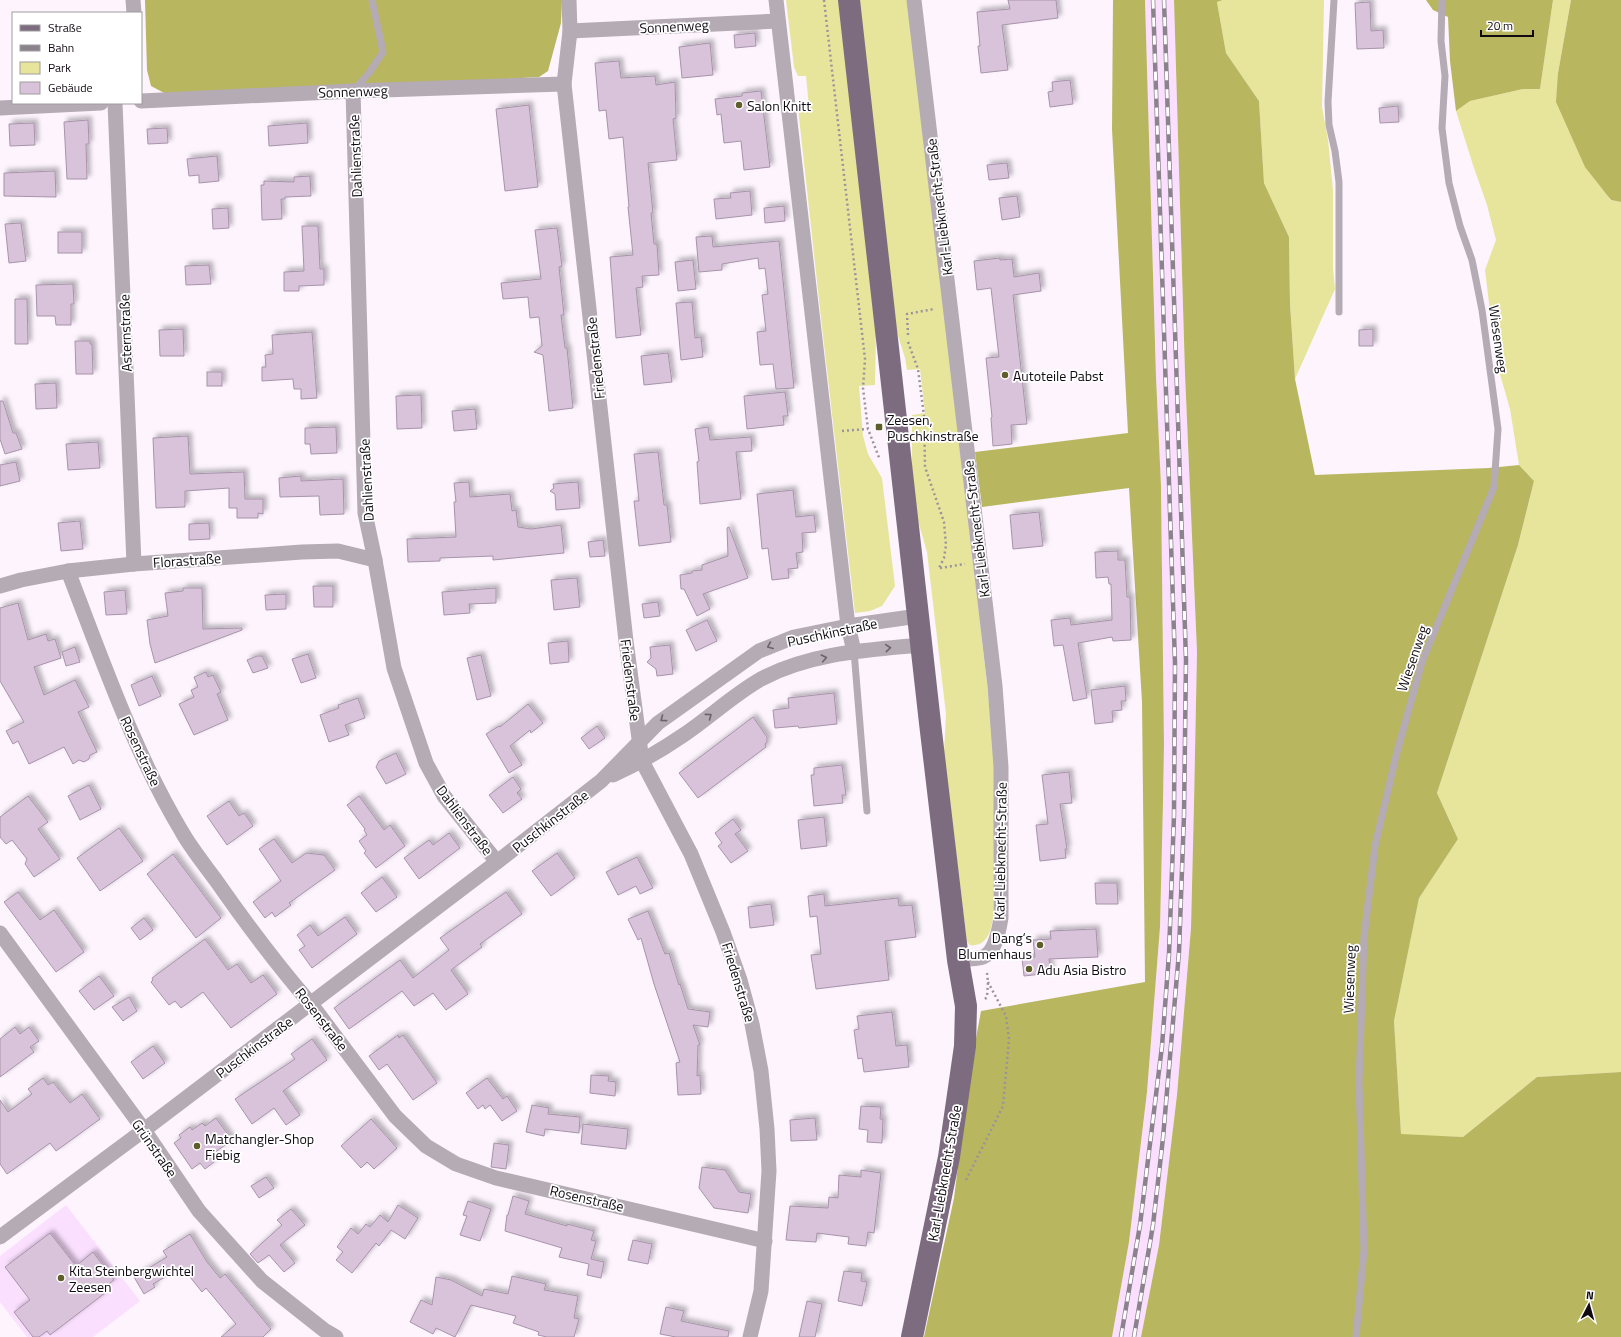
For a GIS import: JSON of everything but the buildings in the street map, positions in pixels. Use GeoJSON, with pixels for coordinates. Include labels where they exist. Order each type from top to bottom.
{"type":"FeatureCollection","features":[{"type":"Feature","properties":{"kind":"main road","name":"Karl-Liebknecht-Straße"},"geometry":{"type":"LineString","coordinates":[[849,0],[921,646],[958,960],[966,1006],[965,1046],[949,1157],[912,1337]]}},
{"type":"Feature","properties":{"kind":"street"},"geometry":{"type":"LineString","coordinates":[[133,0],[134,12]]}},
{"type":"Feature","properties":{"kind":"street","name":"Friedenstraße"},"geometry":{"type":"LineString","coordinates":[[569,0],[570,31],[564,84],[626,634],[642,761],[692,854],[723,932],[740,980],[752,1024],[761,1071],[767,1129],[769,1171],[761,1290],[750,1337]]}},
{"type":"Feature","properties":{"kind":"street"},"geometry":{"type":"LineString","coordinates":[[776,0],[848,626],[854,651]]}},
{"type":"Feature","properties":{"kind":"street","name":"Karl-Liebknecht-Straße"},"geometry":{"type":"LineString","coordinates":[[914,0],[995,686],[1001,767],[1001,918],[999,934],[994,946],[984,957],[958,960]]}},
{"type":"Feature","properties":{"kind":"street","name":"Sonnenweg"},"geometry":{"type":"LineString","coordinates":[[570,31],[778,21]]}},
{"type":"Feature","properties":{"kind":"street","name":"Sonnenweg"},"geometry":{"type":"LineString","coordinates":[[142,101],[353,91],[564,84]]}},
{"type":"Feature","properties":{"kind":"street","name":"Dahlienstraße"},"geometry":{"type":"LineString","coordinates":[[353,91],[365,513],[394,668],[426,763],[444,796],[497,862]]}},
{"type":"Feature","properties":{"kind":"street"},"geometry":{"type":"LineString","coordinates":[[0,108],[81,104]]}},
{"type":"Feature","properties":{"kind":"street","name":"Asternstraße"},"geometry":{"type":"LineString","coordinates":[[115,104],[134,564]]}},
{"type":"Feature","properties":{"kind":"street","name":"Florastraße"},"geometry":{"type":"LineString","coordinates":[[0,586],[68,571],[134,564],[302,552],[338,551],[375,560]]}},
{"type":"Feature","properties":{"kind":"street","name":"Rosenstraße"},"geometry":{"type":"LineString","coordinates":[[68,571],[121,708],[149,769],[182,832],[233,905],[311,1004],[395,1116],[426,1146],[456,1164],[496,1178],[765,1240]]}},
{"type":"Feature","properties":{"kind":"street","name":"Puschkinstraße"},"geometry":{"type":"LineString","coordinates":[[0,1237],[311,1004],[497,862],[601,781],[658,723],[759,651],[794,637],[848,626],[918,616]]}},
{"type":"Feature","properties":{"kind":"street","name":"Puschkinstraße"},"geometry":{"type":"LineString","coordinates":[[601,781],[642,761],[682,736],[761,679],[798,663],[854,651],[921,646]]}},
{"type":"Feature","properties":{"kind":"street","name":"Grünstraße"},"geometry":{"type":"LineString","coordinates":[[0,933],[144,1130],[199,1211],[262,1281],[324,1330],[336,1337]]}},
{"type":"Feature","properties":{"kind":"lane"},"geometry":{"type":"LineString","coordinates":[[353,91],[369,73],[383,52],[372,0]]}},
{"type":"Feature","properties":{"kind":"lane"},"geometry":{"type":"LineString","coordinates":[[1334,0],[1328,102],[1329,125],[1335,152],[1339,182],[1339,312]]}},
{"type":"Feature","properties":{"kind":"lane","name":"Wiesenweg"},"geometry":{"type":"LineString","coordinates":[[1356,1337],[1364,1250],[1359,1082],[1364,937],[1375,846],[1397,752],[1422,662],[1494,486],[1498,429],[1482,310],[1472,260],[1460,226],[1449,183],[1442,128],[1445,76],[1441,41],[1442,0]]}},
{"type":"Feature","properties":{"kind":"lane"},"geometry":{"type":"LineString","coordinates":[[854,651],[867,811]]}},
{"type":"Feature","properties":{"kind":"path"},"geometry":{"type":"LineString","coordinates":[[950,306],[907,314],[908,342],[918,369],[924,416],[925,467],[944,522],[946,545],[944,558],[939,568],[980,561]]}},
{"type":"Feature","properties":{"kind":"path"},"geometry":{"type":"LineString","coordinates":[[825,433],[868,429]]}},
{"type":"Feature","properties":{"kind":"path"},"geometry":{"type":"LineString","coordinates":[[964,1187],[966,1179],[1003,1106],[1009,1039],[1006,1016],[988,982]]}},
{"type":"Feature","properties":{"kind":"shaded area"},"geometry":{"type":"Polygon","coordinates":[[[145,0],[562,0],[561,23],[548,71],[539,77],[168,95],[151,86],[147,70],[145,0]]]}},
{"type":"Feature","properties":{"kind":"shaded area"},"geometry":{"type":"Polygon","coordinates":[[[1113,0],[1145,0],[1156,377],[1161,486],[1164,744],[1160,927],[1147,1092],[1129,1242],[1112,1337],[924,1337],[954,1198],[970,1071],[981,1011],[1145,982],[1142,702],[1129,488],[982,507],[975,452],[1128,433],[1112,129],[1113,0]]]}},
{"type":"Feature","properties":{"kind":"shaded area"},"geometry":{"type":"Polygon","coordinates":[[[1145,0],[1174,0],[1185,374],[1197,652],[1191,928],[1177,1095],[1159,1245],[1141,1337],[1112,1337],[1129,1242],[1147,1092],[1160,927],[1164,744],[1161,486],[1156,377],[1145,0]]]}},
{"type":"Feature","properties":{"kind":"shaded area"},"geometry":{"type":"Polygon","coordinates":[[[1174,0],[1223,0],[1217,2],[1226,53],[1259,101],[1264,183],[1289,237],[1290,304],[1295,379],[1315,475],[1489,468],[1519,465],[1534,481],[1518,545],[1437,793],[1458,839],[1419,898],[1394,1021],[1401,1134],[1463,1137],[1537,1077],[1621,1072],[1621,1337],[1141,1337],[1159,1245],[1177,1095],[1191,928],[1197,652],[1185,374],[1174,0]]]}},
{"type":"Feature","properties":{"kind":"shaded area"},"geometry":{"type":"Polygon","coordinates":[[[1426,0],[1553,0],[1540,89],[1523,89],[1470,101],[1456,111],[1450,61],[1448,17],[1433,10],[1426,0]]]}},
{"type":"Feature","properties":{"kind":"shaded area"},"geometry":{"type":"Polygon","coordinates":[[[1571,0],[1621,0],[1621,202],[1611,200],[1585,167],[1556,102],[1558,73],[1571,0]]]}},
{"type":"Feature","properties":{"kind":"shaded area","name":"Kita Steinbergwichtel Zeesen"},"geometry":{"type":"Polygon","coordinates":[[[66,1205],[140,1301],[93,1337],[27,1337],[0,1302],[0,1256],[66,1205]]]}},
{"type":"Feature","properties":{"kind":"green space"},"geometry":{"type":"Polygon","coordinates":[[[786,0],[839,0],[876,329],[875,385],[859,386],[863,436],[868,454],[882,478],[895,586],[882,606],[870,611],[855,613],[798,108],[809,107],[806,76],[798,76],[794,67],[786,0]]]}},
{"type":"Feature","properties":{"kind":"green space"},"geometry":{"type":"Polygon","coordinates":[[[857,0],[908,0],[987,683],[995,767],[993,918],[987,937],[984,941],[976,945],[970,945],[967,942],[944,753],[946,714],[927,552],[918,521],[912,474],[912,415],[925,413],[920,369],[907,370],[905,358],[894,323],[857,0]]]}},
{"type":"Feature","properties":{"kind":"green space"},"geometry":{"type":"Polygon","coordinates":[[[1223,0],[1324,0],[1322,107],[1328,140],[1333,190],[1333,269],[1335,289],[1295,379],[1290,304],[1289,237],[1264,183],[1259,101],[1226,53],[1217,2],[1223,0]]]}},
{"type":"Feature","properties":{"kind":"green space"},"geometry":{"type":"Polygon","coordinates":[[[1553,0],[1571,0],[1558,73],[1610,200],[1621,202],[1621,1072],[1537,1077],[1463,1137],[1401,1135],[1394,1021],[1419,897],[1458,839],[1437,793],[1518,545],[1534,481],[1519,465],[1510,409],[1499,371],[1492,328],[1485,270],[1496,240],[1487,205],[1456,111],[1470,101],[1523,89],[1540,89],[1553,0]]]}},
{"type":"Feature","properties":{"kind":"railway"},"geometry":{"type":"LineString","coordinates":[[1121,1337],[1140,1225],[1162,1046],[1169,954],[1174,815],[1175,663],[1153,0]]}},
{"type":"Feature","properties":{"kind":"railway"},"geometry":{"type":"LineString","coordinates":[[1134,1337],[1153,1225],[1163,1138],[1179,952],[1184,815],[1186,660],[1164,0]]}},
{"type":"Feature","properties":{"kind":"place","name":"Salon Knitt"},"geometry":{"type":"Point","coordinates":[739,105]}},
{"type":"Feature","properties":{"kind":"place","name":"Autoteile Pabst"},"geometry":{"type":"Point","coordinates":[1005,375]}},
{"type":"Feature","properties":{"kind":"place","name":"Zeesen, Puschkinstraße"},"geometry":{"type":"Point","coordinates":[879,427]}},
{"type":"Feature","properties":{"kind":"place","name":"Dang‘s Blumenhaus"},"geometry":{"type":"Point","coordinates":[1040,945]}},
{"type":"Feature","properties":{"kind":"place","name":"Adu Asia Bistro"},"geometry":{"type":"Point","coordinates":[1029,969]}},
{"type":"Feature","properties":{"kind":"place","name":"Matchangler-Shop Fiebig"},"geometry":{"type":"Point","coordinates":[197,1146]}},
{"type":"Feature","properties":{"kind":"place","name":"Kita Steinbergwichtel Zeesen"},"geometry":{"type":"Point","coordinates":[61,1278]}}]}
